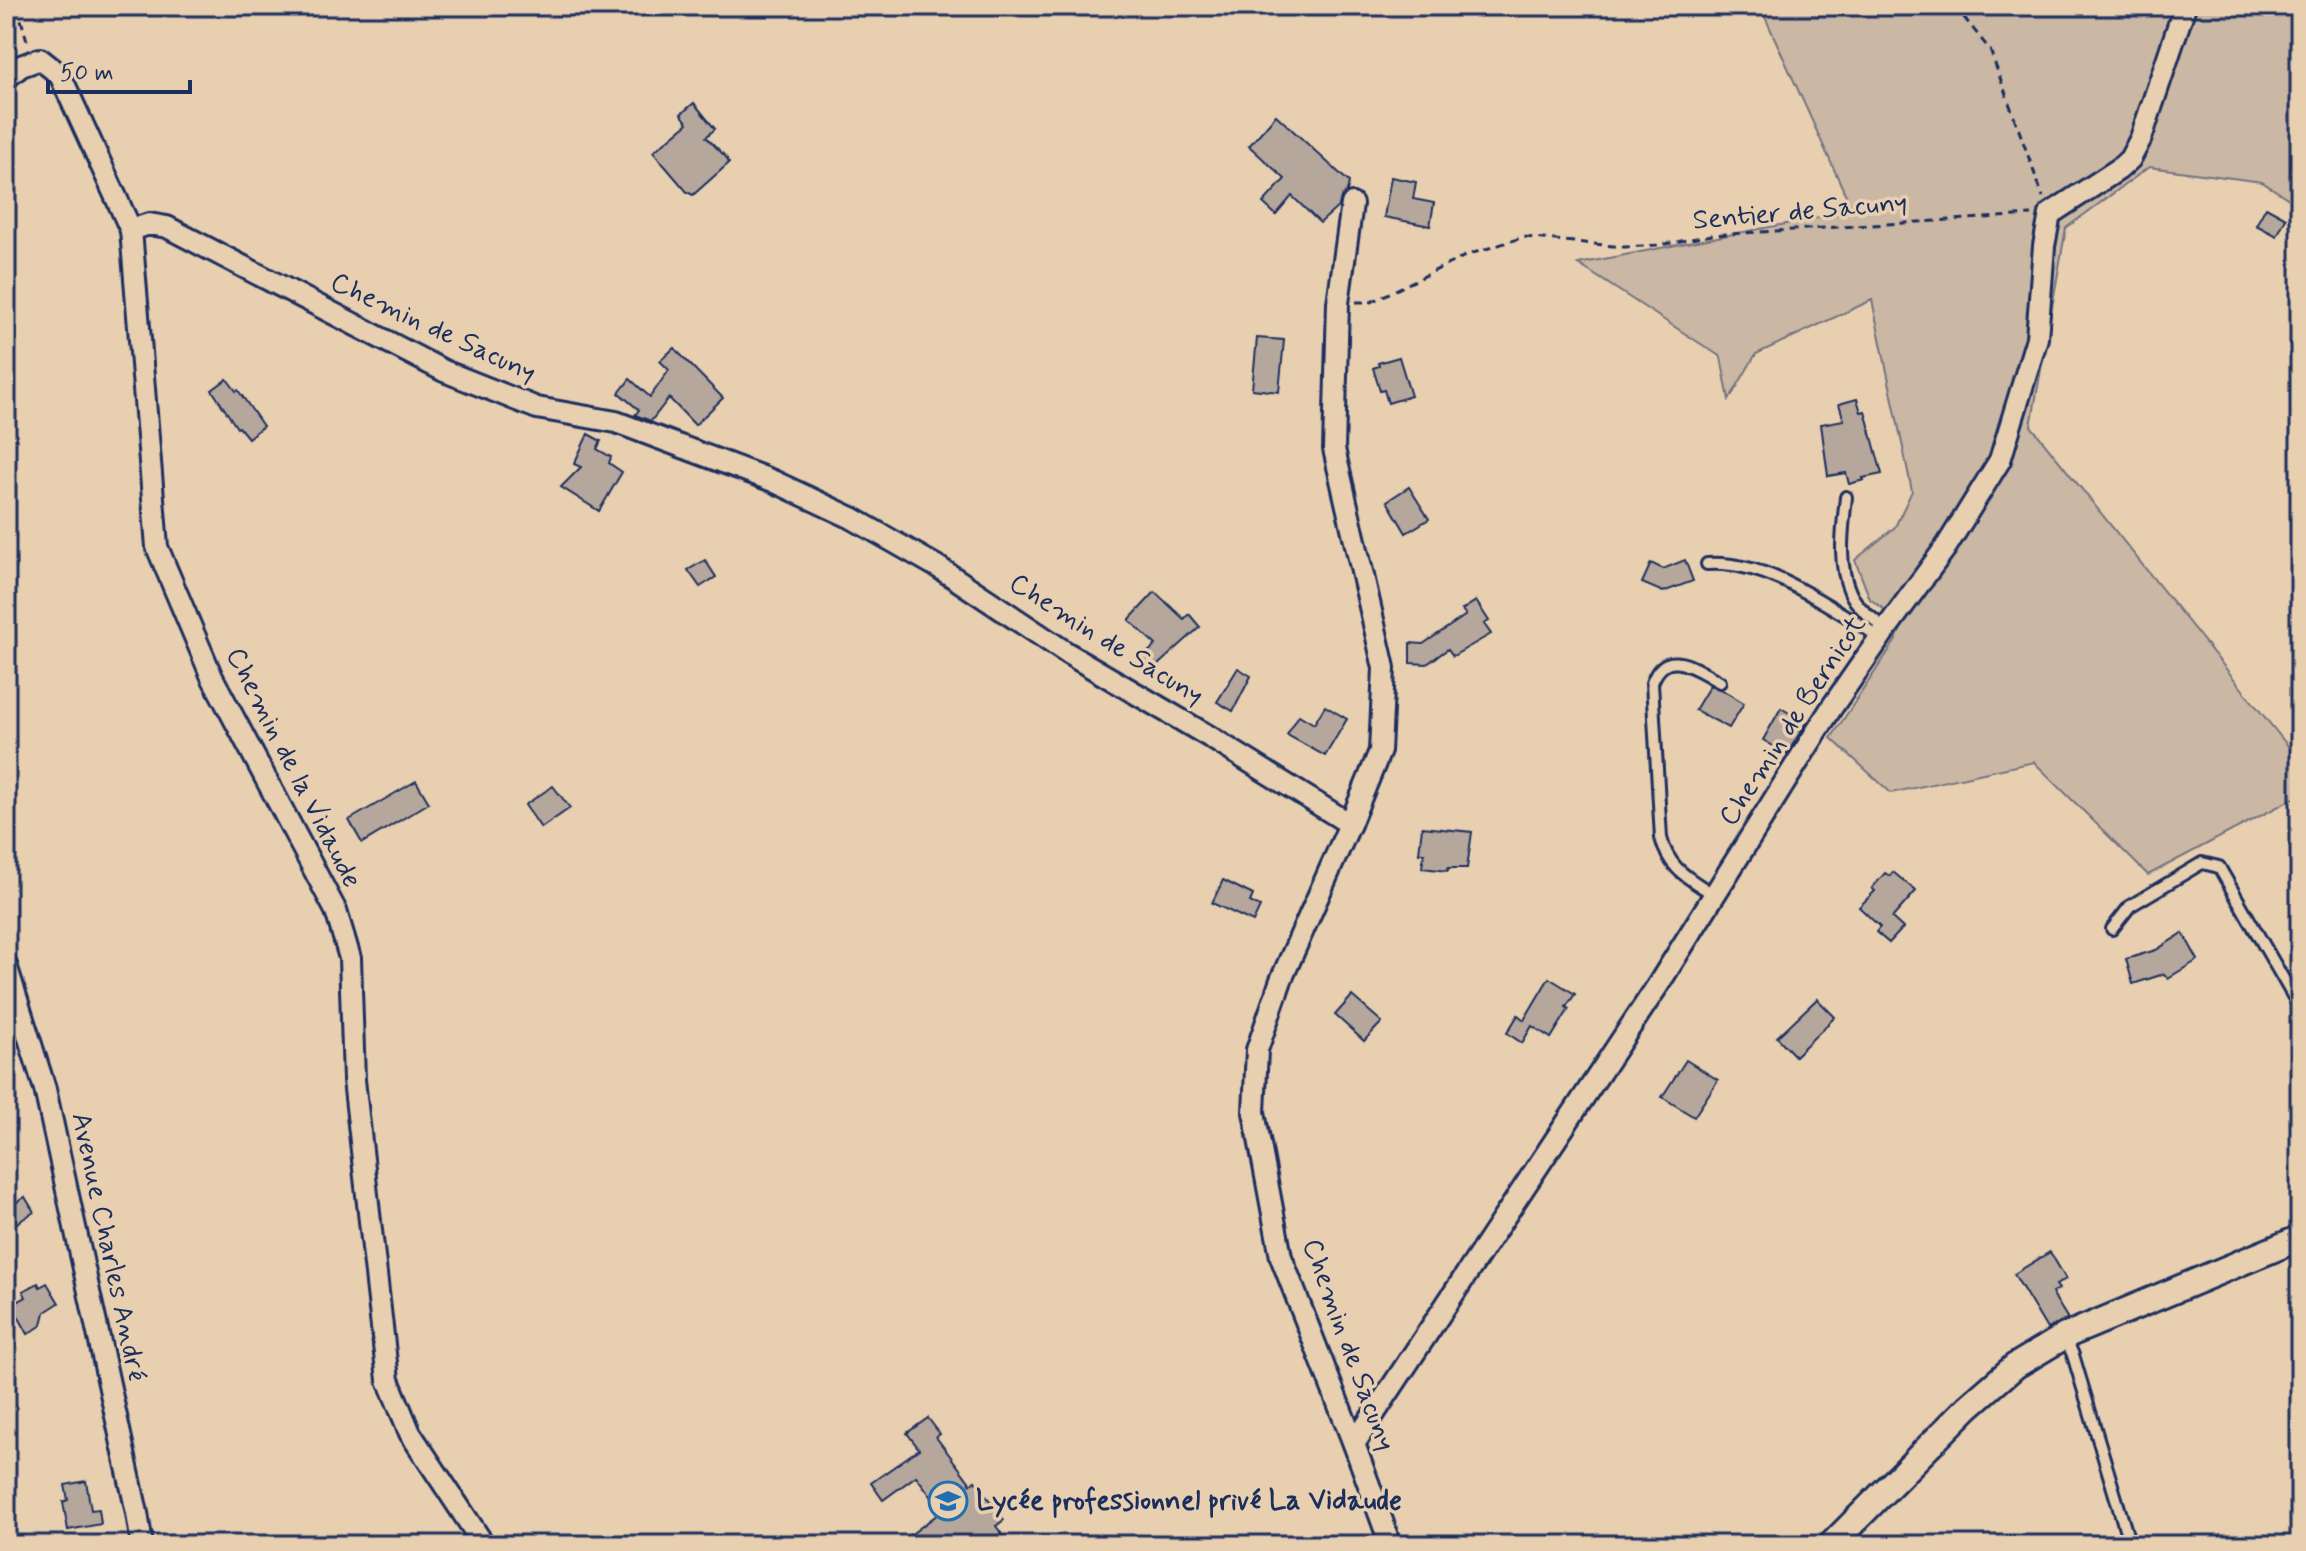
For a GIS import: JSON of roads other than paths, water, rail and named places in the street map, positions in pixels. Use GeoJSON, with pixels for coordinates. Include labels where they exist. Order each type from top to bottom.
{"type":"FeatureCollection","features":[{"type":"Feature","properties":{"kind":"street","name":"Chemin de Bernicot"},"geometry":{"type":"LineString","coordinates":[[1354,1444],[1658,985],[1832,707],[1946,547],[2000,460],[2037,338],[2044,246],[2050,214],[2130,159],[2141,138],[2185,6]]}},
{"type":"Feature","properties":{"kind":"street","name":"Chemin de la Vidaude"},"geometry":{"type":"LineString","coordinates":[[6,78],[21,66],[40,59],[60,75],[131,230],[157,547],[212,677],[336,911],[350,958],[354,1080],[388,1380],[410,1433],[484,1545]]}},
{"type":"Feature","properties":{"kind":"street"},"geometry":{"type":"LineString","coordinates":[[1350,824],[1380,751],[1384,668],[1334,449],[1338,303],[1352,204]]}},
{"type":"Feature","properties":{"kind":"street","name":"Chemin de Sacuny"},"geometry":{"type":"LineString","coordinates":[[131,230],[149,224],[167,227],[444,371],[537,408],[616,422],[773,481],[852,518],[938,567],[1067,653],[1350,824],[1281,980],[1257,1050],[1254,1112],[1281,1257],[1354,1444],[1389,1545]]}},
{"type":"Feature","properties":{"kind":"street","name":"Avenue Charles André"},"geometry":{"type":"LineString","coordinates":[[6,965],[45,1089],[142,1545]]}},
{"type":"Feature","properties":{"kind":"street"},"geometry":{"type":"LineString","coordinates":[[1831,1545],[1968,1407],[2015,1366],[2065,1336],[2300,1238]]}},
{"type":"Feature","properties":{"kind":"lane"},"geometry":{"type":"LineString","coordinates":[[1846,497],[1842,552],[1850,593],[1882,634]]}},
{"type":"Feature","properties":{"kind":"lane"},"geometry":{"type":"LineString","coordinates":[[1707,564],[1743,566],[1787,582],[1867,629],[1882,634]]}},
{"type":"Feature","properties":{"kind":"lane"},"geometry":{"type":"LineString","coordinates":[[1714,895],[1680,872],[1665,853],[1661,838],[1652,683],[1656,672],[1665,663],[1675,661],[1720,682]]}},
{"type":"Feature","properties":{"kind":"lane"},"geometry":{"type":"LineString","coordinates":[[2112,929],[2130,906],[2202,863],[2219,867],[2300,1008]]}},
{"type":"Feature","properties":{"kind":"lane"},"geometry":{"type":"LineString","coordinates":[[2065,1336],[2130,1545]]}},
{"type":"Feature","properties":{"kind":"place","name":"Lycée professionnel privé La Vidaude"},"geometry":{"type":"Point","coordinates":[948,1501]}}]}
